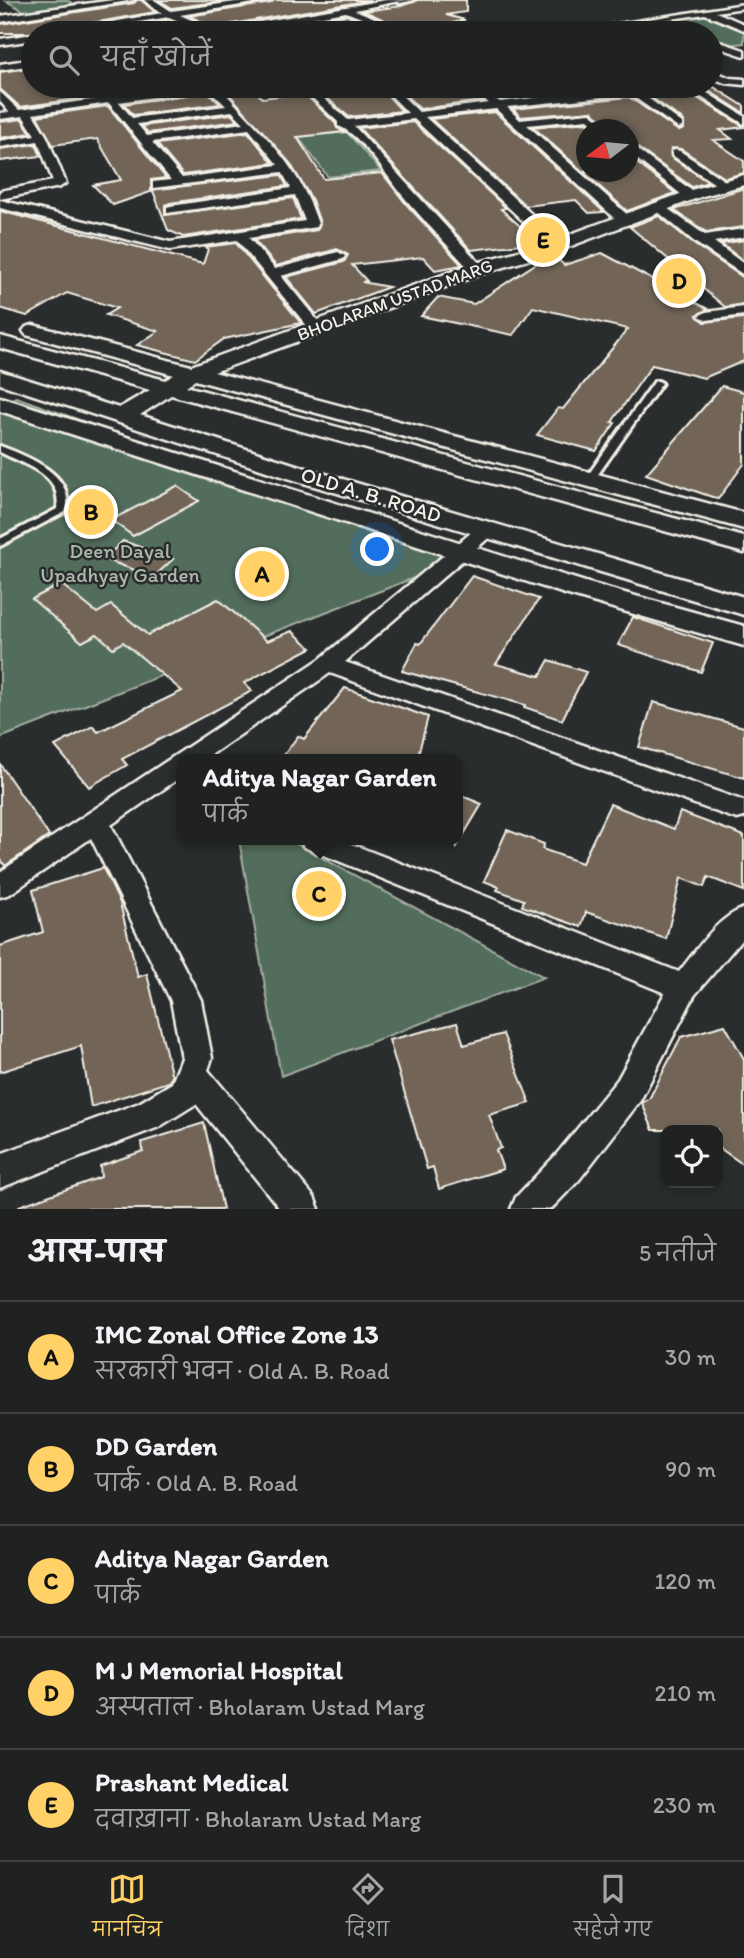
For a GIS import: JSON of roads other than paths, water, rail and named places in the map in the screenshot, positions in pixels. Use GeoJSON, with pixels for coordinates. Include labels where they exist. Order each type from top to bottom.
{"type":"FeatureCollection","features":[{"type":"Feature","properties":{"kind":"street"},"geometry":{"type":"LineString","coordinates":[[68,0],[81,7]]}},
{"type":"Feature","properties":{"kind":"street"},"geometry":{"type":"LineString","coordinates":[[0,19],[130,0]]}},
{"type":"Feature","properties":{"kind":"street"},"geometry":{"type":"LineString","coordinates":[[148,0],[186,21]]}},
{"type":"Feature","properties":{"kind":"street"},"geometry":{"type":"LineString","coordinates":[[128,21],[267,0]]}},
{"type":"Feature","properties":{"kind":"street"},"geometry":{"type":"LineString","coordinates":[[277,21],[400,1]]}},
{"type":"Feature","properties":{"kind":"street"},"geometry":{"type":"LineString","coordinates":[[0,6],[16,17]]}},
{"type":"Feature","properties":{"kind":"street"},"geometry":{"type":"LineString","coordinates":[[639,21],[744,6]]}},
{"type":"Feature","properties":{"kind":"street"},"geometry":{"type":"LineString","coordinates":[[348,10],[376,21]]}},
{"type":"Feature","properties":{"kind":"street"},"geometry":{"type":"LineString","coordinates":[[706,11],[744,27]]}},
{"type":"Feature","properties":{"kind":"street"},"geometry":{"type":"LineString","coordinates":[[288,19],[292,21]]}},
{"type":"Feature","properties":{"kind":"street"},"geometry":{"type":"LineString","coordinates":[[0,42],[21,39]]}},
{"type":"Feature","properties":{"kind":"street"},"geometry":{"type":"LineString","coordinates":[[723,45],[744,53]]}},
{"type":"Feature","properties":{"kind":"street"},"geometry":{"type":"LineString","coordinates":[[0,67],[21,64]]}},
{"type":"Feature","properties":{"kind":"street"},"geometry":{"type":"LineString","coordinates":[[723,79],[727,81]]}},
{"type":"Feature","properties":{"kind":"street"},"geometry":{"type":"LineString","coordinates":[[723,82],[744,82]]}},
{"type":"Feature","properties":{"kind":"street"},"geometry":{"type":"LineString","coordinates":[[0,95],[22,113],[42,138],[60,183],[0,195]]}},
{"type":"Feature","properties":{"kind":"street"},"geometry":{"type":"LineString","coordinates":[[106,98],[179,182]]}},
{"type":"Feature","properties":{"kind":"street"},"geometry":{"type":"LineString","coordinates":[[0,116],[124,98]]}},
{"type":"Feature","properties":{"kind":"street"},"geometry":{"type":"LineString","coordinates":[[0,204],[170,246],[312,225],[297,191],[265,140],[222,98]]}},
{"type":"Feature","properties":{"kind":"street"},"geometry":{"type":"LineString","coordinates":[[317,98],[366,144],[412,199],[477,269]]}},
{"type":"Feature","properties":{"kind":"street"},"geometry":{"type":"LineString","coordinates":[[399,98],[557,245]]}},
{"type":"Feature","properties":{"kind":"street"},"geometry":{"type":"LineString","coordinates":[[488,98],[626,221]]}},
{"type":"Feature","properties":{"kind":"street"},"geometry":{"type":"LineString","coordinates":[[342,124],[559,98]]}},
{"type":"Feature","properties":{"kind":"street"},"geometry":{"type":"LineString","coordinates":[[568,98],[594,119]]}},
{"type":"Feature","properties":{"kind":"street"},"geometry":{"type":"LineString","coordinates":[[641,98],[678,125]]}},
{"type":"Feature","properties":{"kind":"street"},"geometry":{"type":"LineString","coordinates":[[709,98],[744,121]]}},
{"type":"Feature","properties":{"kind":"street"},"geometry":{"type":"LineString","coordinates":[[128,122],[232,108]]}},
{"type":"Feature","properties":{"kind":"street"},"geometry":{"type":"LineString","coordinates":[[519,123],[590,116]]}},
{"type":"Feature","properties":{"kind":"street"},"geometry":{"type":"LineString","coordinates":[[145,140],[252,125]]}},
{"type":"Feature","properties":{"kind":"street"},"geometry":{"type":"LineString","coordinates":[[0,144],[42,138]]}},
{"type":"Feature","properties":{"kind":"street"},"geometry":{"type":"LineString","coordinates":[[676,153],[725,186]]}},
{"type":"Feature","properties":{"kind":"street"},"geometry":{"type":"LineString","coordinates":[[639,155],[691,196]]}},
{"type":"Feature","properties":{"kind":"street"},"geometry":{"type":"LineString","coordinates":[[157,185],[283,168]]}},
{"type":"Feature","properties":{"kind":"street","name":"BHOLARAM USTAD MARG"},"geometry":{"type":"LineString","coordinates":[[120,417],[194,372],[477,269],[557,245],[691,196],[744,180]]}},
{"type":"Feature","properties":{"kind":"street"},"geometry":{"type":"LineString","coordinates":[[171,210],[297,191]]}},
{"type":"Feature","properties":{"kind":"street"},"geometry":{"type":"LineString","coordinates":[[660,208],[744,271]]}},
{"type":"Feature","properties":{"kind":"street"},"geometry":{"type":"LineString","coordinates":[[701,240],[744,233]]}},
{"type":"Feature","properties":{"kind":"street"},"geometry":{"type":"LineString","coordinates":[[242,236],[317,329]]}},
{"type":"Feature","properties":{"kind":"street"},"geometry":{"type":"LineString","coordinates":[[274,274],[338,256]]}},
{"type":"Feature","properties":{"kind":"street"},"geometry":{"type":"LineString","coordinates":[[706,316],[744,311]]}},
{"type":"Feature","properties":{"kind":"street"},"geometry":{"type":"LineString","coordinates":[[0,322],[744,521]]}},
{"type":"Feature","properties":{"kind":"street"},"geometry":{"type":"LineString","coordinates":[[0,342],[744,545]]}},
{"type":"Feature","properties":{"kind":"street","name":"OLD A. B. ROAD"},"geometry":{"type":"LineString","coordinates":[[2,379],[486,530],[744,606]]}},
{"type":"Feature","properties":{"kind":"street"},"geometry":{"type":"LineString","coordinates":[[0,404],[575,588],[744,636]]}},
{"type":"Feature","properties":{"kind":"street"},"geometry":{"type":"LineString","coordinates":[[194,754],[328,664],[486,530]]}},
{"type":"Feature","properties":{"kind":"street"},"geometry":{"type":"LineString","coordinates":[[328,664],[737,809]]}},
{"type":"Feature","properties":{"kind":"street"},"geometry":{"type":"LineString","coordinates":[[0,886],[96,821],[170,783]]}},
{"type":"Feature","properties":{"kind":"street"},"geometry":{"type":"LineString","coordinates":[[0,1171],[148,1116],[184,1094],[197,1058],[186,1000],[96,821]]}},
{"type":"Feature","properties":{"kind":"street"},"geometry":{"type":"LineString","coordinates":[[326,845],[684,987]]}},
{"type":"Feature","properties":{"kind":"street"},"geometry":{"type":"LineString","coordinates":[[528,1209],[568,1168],[629,1090],[684,987],[744,920]]}},
{"type":"Feature","properties":{"kind":"street"},"geometry":{"type":"LineString","coordinates":[[191,1074],[302,1209]]}},
{"type":"Feature","properties":{"kind":"lane"},"geometry":{"type":"LineString","coordinates":[[400,1],[412,0]]}},
{"type":"Feature","properties":{"kind":"lane"},"geometry":{"type":"LineString","coordinates":[[591,478],[658,383]]}},
{"type":"Feature","properties":{"kind":"lane"},"geometry":{"type":"LineString","coordinates":[[0,449],[56,479],[65,491],[66,500],[62,510],[0,543]]}},
{"type":"Feature","properties":{"kind":"place","name":"Prashant Medical"},"geometry":{"type":"Point","coordinates":[543,240]}},
{"type":"Feature","properties":{"kind":"place","name":"M J Memorial Hospital"},"geometry":{"type":"Point","coordinates":[679,281]}},
{"type":"Feature","properties":{"kind":"place","name":"DD Garden"},"geometry":{"type":"Point","coordinates":[91,512]}},
{"type":"Feature","properties":{"kind":"place","name":"IMC Zonal Office Zone 13"},"geometry":{"type":"Point","coordinates":[262,574]}},
{"type":"Feature","properties":{"kind":"place","name":"Aditya Nagar Garden"},"geometry":{"type":"Point","coordinates":[319,894]}},
{"type":"Feature","properties":{"kind":"park label","name":"Deen Dayal Upadhyay Garden"},"geometry":{"type":"Point","coordinates":[120,563]}}]}
